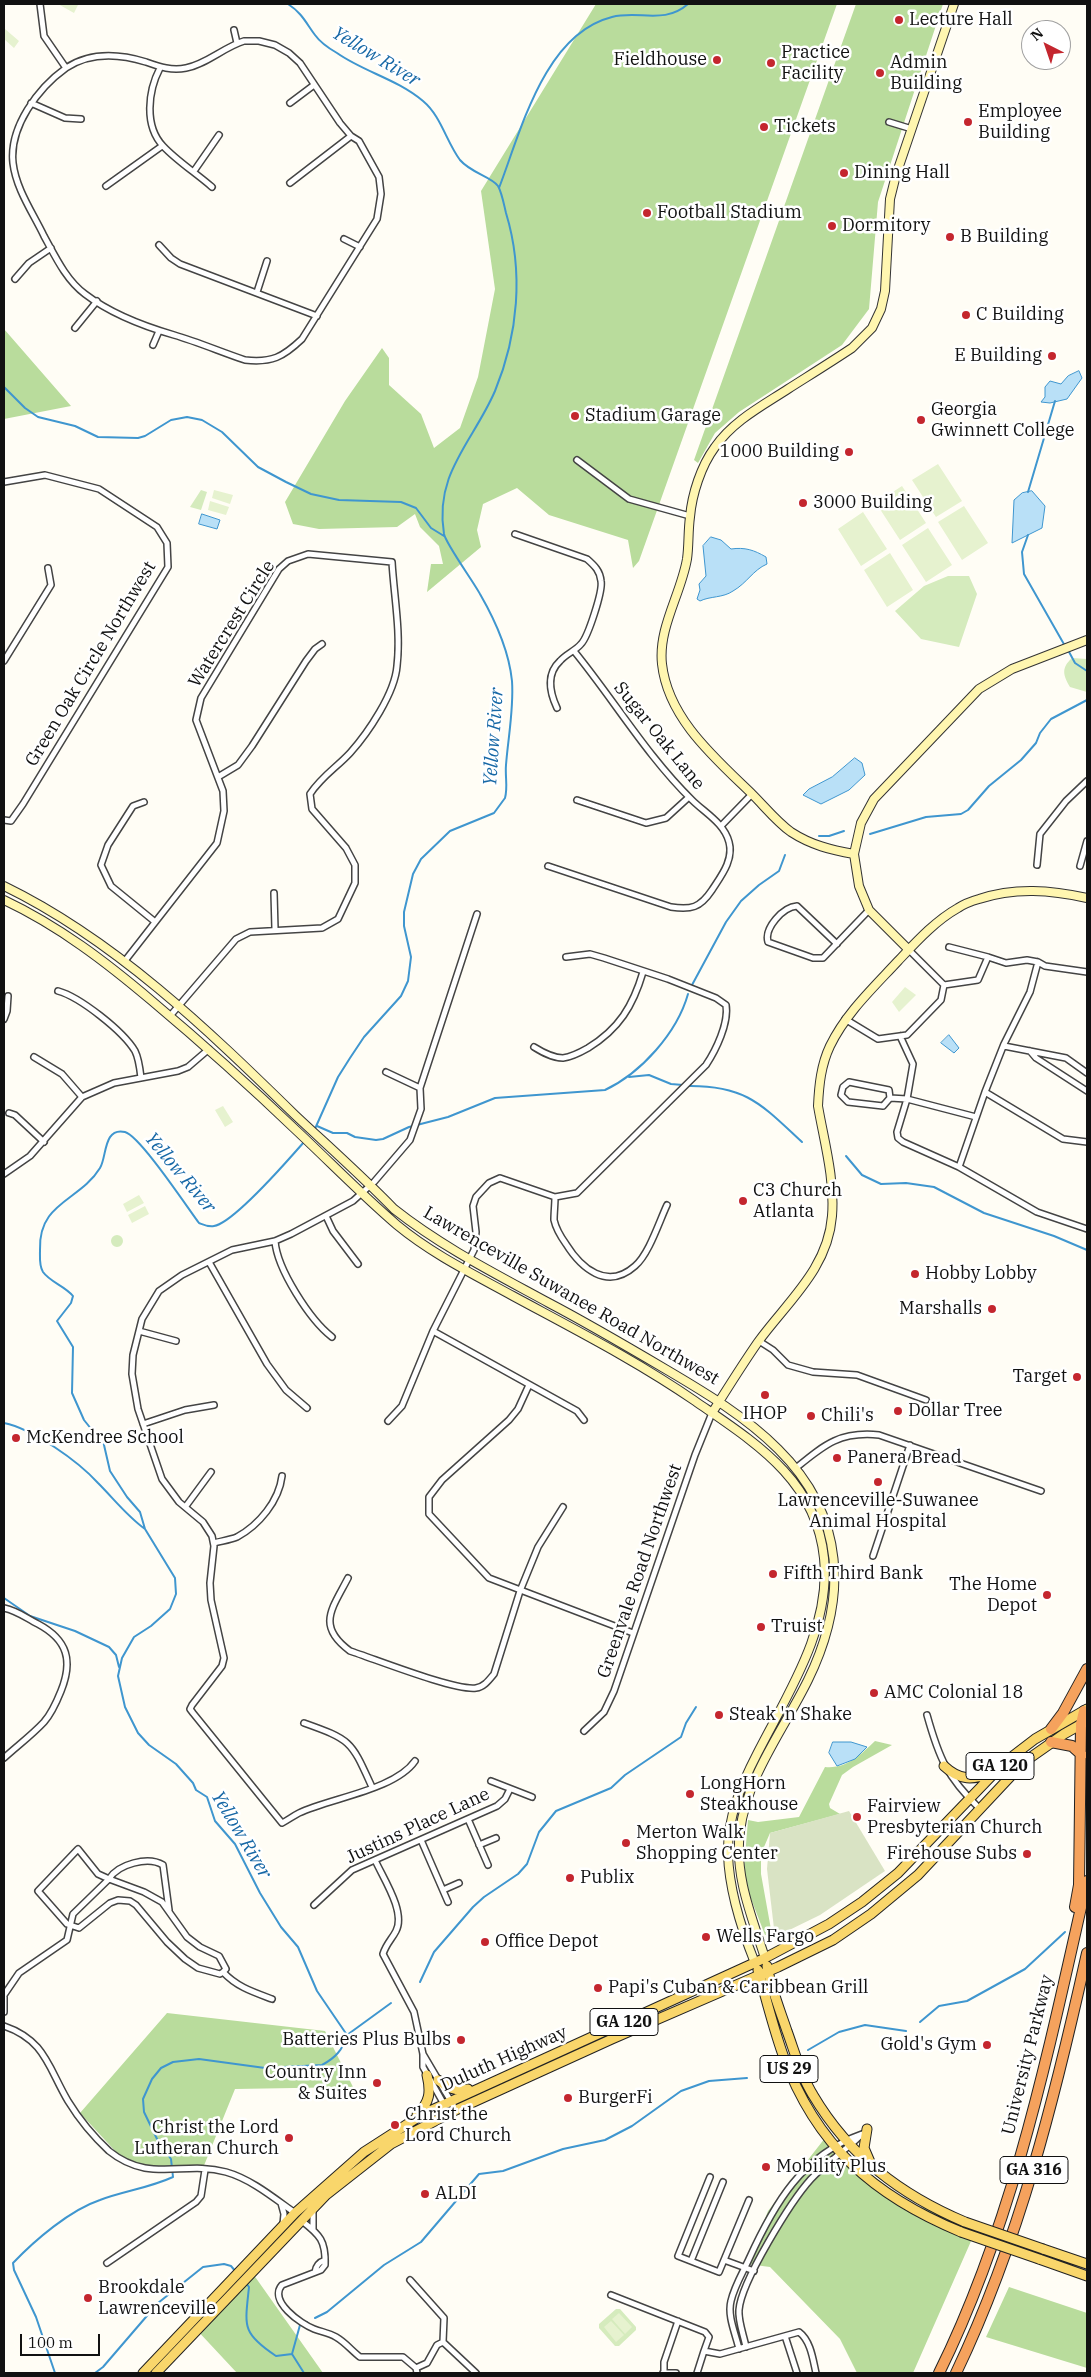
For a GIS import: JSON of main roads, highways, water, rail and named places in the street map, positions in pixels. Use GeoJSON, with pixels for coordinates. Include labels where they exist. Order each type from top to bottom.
{"type":"FeatureCollection","features":[{"type":"Feature","properties":{"kind":"highway"},"geometry":{"type":"LineString","coordinates":[[1051,1729],[1087,1669]]}},
{"type":"Feature","properties":{"kind":"highway"},"geometry":{"type":"LineString","coordinates":[[1070,1700],[1083,1717],[1079,1885],[1070,1949]]}},
{"type":"Feature","properties":{"kind":"highway"},"geometry":{"type":"LineString","coordinates":[[1052,1742],[1072,1746],[1082,1755]]}},
{"type":"Feature","properties":{"kind":"highway","name":"University Parkway"},"geometry":{"type":"LineString","coordinates":[[939,2373],[969,2305],[1011,2190],[1033,2110],[1087,1881]]}},
{"type":"Feature","properties":{"kind":"highway","name":"University Parkway"},"geometry":{"type":"LineString","coordinates":[[956,2373],[1001,2269],[1032,2177],[1053,2099],[1087,1953]]}},
{"type":"Feature","properties":{"kind":"main road"},"geometry":{"type":"LineString","coordinates":[[854,854],[818,846],[790,831],[709,752],[685,722],[668,689],[662,666],[663,638],[683,576],[694,495],[705,465],[714,448],[728,432],[753,412],[852,348],[862,340],[877,321],[885,291],[890,198],[954,4]]}},
{"type":"Feature","properties":{"kind":"main road"},"geometry":{"type":"LineString","coordinates":[[908,950],[870,910],[860,886],[854,854],[861,823],[874,799],[974,692],[1012,669],[1087,640]]}},
{"type":"Feature","properties":{"kind":"main road","name":"Lawrenceville Suwanee Road Northwest"},"geometry":{"type":"LineString","coordinates":[[4,886],[42,905],[107,948],[178,1006],[371,1185],[394,1209],[423,1231],[470,1260],[569,1314],[719,1402],[765,1437],[796,1468],[810,1489],[829,1529],[835,1556],[836,1583],[828,1628],[823,1644],[808,1680],[772,1747],[747,1802],[740,1830],[738,1850],[744,1896],[765,1958]]}},
{"type":"Feature","properties":{"kind":"main road"},"geometry":{"type":"LineString","coordinates":[[712,1413],[758,1341],[808,1280],[820,1260],[828,1240],[832,1205],[818,1106],[819,1090],[821,1073],[829,1048],[845,1019],[908,950],[944,917],[958,907],[980,898],[1012,891],[1039,890],[1087,898]]}},
{"type":"Feature","properties":{"kind":"main road","name":"Lawrenceville Suwanee Road Northwest"},"geometry":{"type":"LineString","coordinates":[[4,900],[69,936],[118,972],[208,1049],[397,1225],[465,1270],[614,1350],[712,1413],[770,1455],[799,1488],[818,1527],[824,1561],[824,1600],[813,1640],[740,1789],[733,1810],[728,1841],[728,1855],[736,1907],[755,1963]]}},
{"type":"Feature","properties":{"kind":"main road","name":"Duluth Highway"},"geometry":{"type":"LineString","coordinates":[[142,2373],[234,2284],[253,2271],[313,2208],[349,2175],[391,2144],[483,2087],[755,1963],[829,1924],[880,1888],[918,1854],[994,1772],[1018,1752],[1051,1729],[1083,1717]]}},
{"type":"Feature","properties":{"kind":"main road","name":"Duluth Highway"},"geometry":{"type":"LineString","coordinates":[[156,2373],[234,2284],[246,2263],[332,2178],[364,2152],[413,2120],[450,2107],[763,1973],[833,1940],[871,1914],[918,1875],[1024,1762],[1083,1717]]}},
{"type":"Feature","properties":{"kind":"main road"},"geometry":{"type":"LineString","coordinates":[[944,1766],[960,1777],[968,1779],[994,1772]]}},
{"type":"Feature","properties":{"kind":"main road"},"geometry":{"type":"LineString","coordinates":[[763,1973],[765,1958]]}},
{"type":"Feature","properties":{"kind":"main road","name":"US 29"},"geometry":{"type":"LineString","coordinates":[[755,1963],[763,1973],[805,2078],[822,2110],[847,2143],[875,2171],[921,2202],[965,2222],[1087,2264]]}},
{"type":"Feature","properties":{"kind":"main road","name":"US 29"},"geometry":{"type":"LineString","coordinates":[[763,1973],[783,2054],[795,2084],[812,2115],[834,2145],[862,2174],[893,2199],[925,2217],[961,2232],[1087,2276]]}},
{"type":"Feature","properties":{"kind":"main road"},"geometry":{"type":"LineString","coordinates":[[413,2120],[429,2100],[430,2090],[427,2075]]}},
{"type":"Feature","properties":{"kind":"main road"},"geometry":{"type":"LineString","coordinates":[[438,2080],[450,2089],[458,2091],[483,2087]]}},
{"type":"Feature","properties":{"kind":"main road"},"geometry":{"type":"LineString","coordinates":[[867,2130],[864,2148],[875,2171]]}},
{"type":"Feature","properties":{"kind":"main road"},"geometry":{"type":"LineString","coordinates":[[302,2220],[305,2207],[332,2178]]}},
{"type":"Feature","properties":{"kind":"main road"},"geometry":{"type":"LineString","coordinates":[[264,2259],[264,2254],[291,2224],[295,2213]]}},
{"type":"Feature","properties":{"kind":"water"},"geometry":{"type":"Polygon","coordinates":[[[1079,371],[1082,378],[1067,399],[1050,403],[1041,402],[1045,397],[1045,387],[1050,381],[1061,384],[1068,376],[1079,371]]]}},
{"type":"Feature","properties":{"kind":"water"},"geometry":{"type":"Polygon","coordinates":[[[1032,491],[1045,506],[1042,528],[1012,543],[1014,500],[1022,493],[1032,491]]]}},
{"type":"Feature","properties":{"kind":"water"},"geometry":{"type":"Polygon","coordinates":[[[202,514],[220,520],[217,529],[199,524],[202,514]]]}},
{"type":"Feature","properties":{"kind":"water"},"geometry":{"type":"Polygon","coordinates":[[[711,537],[721,540],[731,549],[745,549],[766,557],[767,564],[729,593],[700,601],[697,599],[700,590],[699,584],[706,576],[703,546],[711,537]]]}},
{"type":"Feature","properties":{"kind":"water"},"geometry":{"type":"Polygon","coordinates":[[[855,758],[862,763],[865,775],[849,790],[821,804],[803,795],[809,789],[832,777],[855,758]]]}},
{"type":"Feature","properties":{"kind":"water"},"geometry":{"type":"Polygon","coordinates":[[[949,1035],[959,1048],[954,1053],[941,1043],[949,1035]]]}},
{"type":"Feature","properties":{"kind":"water"},"geometry":{"type":"Polygon","coordinates":[[[833,1742],[851,1742],[867,1747],[855,1759],[837,1766],[829,1753],[833,1742]]]}},
{"type":"Feature","properties":{"kind":"waterway","name":"Yellow River"},"geometry":{"type":"LineString","coordinates":[[288,4],[300,15],[322,43],[347,60],[391,81],[423,101],[439,121],[460,160],[498,186],[512,235],[516,280],[513,326],[503,370],[486,409],[457,459],[450,475],[442,512],[446,539],[491,614],[508,658],[512,681],[512,702],[505,798],[494,813],[450,831],[421,859],[413,874],[404,912],[404,926],[411,957],[408,981],[401,996],[364,1037],[338,1077],[314,1131]]}},
{"type":"Feature","properties":{"kind":"waterway"},"geometry":{"type":"LineString","coordinates":[[499,188],[526,113],[538,88],[552,64],[569,43],[589,27],[612,17],[670,14],[688,4]]}},
{"type":"Feature","properties":{"kind":"waterway"},"geometry":{"type":"LineString","coordinates":[[4,387],[25,408],[38,417],[75,426],[98,437],[138,438],[145,436],[171,420],[187,417],[202,420],[222,432],[258,467],[311,494],[339,500],[401,502],[416,508],[431,528],[444,536]]}},
{"type":"Feature","properties":{"kind":"waterway"},"geometry":{"type":"LineString","coordinates":[[1028,492],[1055,401]]}},
{"type":"Feature","properties":{"kind":"waterway"},"geometry":{"type":"LineString","coordinates":[[1028,535],[1022,552],[1024,574],[1065,646]]}},
{"type":"Feature","properties":{"kind":"waterway"},"geometry":{"type":"LineString","coordinates":[[1068,650],[1075,663],[1087,671]]}},
{"type":"Feature","properties":{"kind":"waterway"},"geometry":{"type":"LineString","coordinates":[[870,834],[926,817],[961,814],[968,810],[989,786],[1021,760],[1036,743],[1040,733],[1051,719],[1087,700]]}},
{"type":"Feature","properties":{"kind":"waterway"},"geometry":{"type":"LineString","coordinates":[[819,836],[829,836],[844,831]]}},
{"type":"Feature","properties":{"kind":"waterway"},"geometry":{"type":"LineString","coordinates":[[692,985],[726,922],[741,901],[779,871],[785,855]]}},
{"type":"Feature","properties":{"kind":"waterway"},"geometry":{"type":"LineString","coordinates":[[317,1126],[333,1133],[347,1133],[355,1137],[376,1140],[383,1139],[409,1127],[448,1117],[495,1098],[605,1090],[632,1073],[656,1050],[675,1023],[683,1009],[688,994]]}},
{"type":"Feature","properties":{"kind":"waterway"},"geometry":{"type":"LineString","coordinates":[[629,1077],[649,1075],[671,1084],[683,1085]]}},
{"type":"Feature","properties":{"kind":"waterway"},"geometry":{"type":"LineString","coordinates":[[687,1086],[724,1089],[752,1100],[764,1108],[802,1142]]}},
{"type":"Feature","properties":{"kind":"waterway","name":"Yellow River"},"geometry":{"type":"LineString","coordinates":[[55,2373],[36,2317],[14,2270],[13,2263],[42,2236],[77,2211],[100,2200],[173,2177],[171,2159],[158,2141],[144,2112],[143,2099],[152,2079],[161,2068],[173,2062],[199,2059],[265,2068],[322,2065],[338,2053],[347,2035],[317,1991],[298,1947],[281,1927],[260,1893],[235,1844],[215,1821],[207,1797],[196,1790],[193,1783],[176,1764],[149,1745],[138,1733],[125,1707],[118,1676],[122,1658],[134,1637],[151,1626],[170,1609],[176,1594],[175,1578],[145,1529],[140,1512],[127,1497],[110,1471],[104,1445],[84,1420],[72,1393],[73,1347],[57,1321],[71,1303],[73,1296],[50,1279],[42,1270],[40,1264],[41,1234],[53,1212],[92,1179],[100,1168],[109,1138],[118,1132],[125,1132],[132,1136],[163,1173],[199,1223],[206,1226],[214,1226],[223,1222],[247,1203],[304,1142]]}},
{"type":"Feature","properties":{"kind":"waterway"},"geometry":{"type":"LineString","coordinates":[[846,1156],[862,1175],[881,1184],[906,1183],[934,1187],[984,1213],[1054,1236],[1087,1250]]}},
{"type":"Feature","properties":{"kind":"waterway"},"geometry":{"type":"LineString","coordinates":[[4,1423],[16,1426],[41,1439],[79,1465],[126,1513],[145,1529]]}},
{"type":"Feature","properties":{"kind":"waterway"},"geometry":{"type":"LineString","coordinates":[[4,1598],[30,1616],[75,1631],[109,1647],[116,1655],[119,1667]]}},
{"type":"Feature","properties":{"kind":"waterway"},"geometry":{"type":"LineString","coordinates":[[420,1982],[434,1952],[473,1907],[484,1897],[518,1874],[527,1864],[539,1832],[556,1811],[611,1788],[625,1775],[681,1737],[686,1723],[696,1707]]}},
{"type":"Feature","properties":{"kind":"waterway"},"geometry":{"type":"LineString","coordinates":[[920,2022],[939,2006],[967,2001],[1025,1969],[1065,1932]]}},
{"type":"Feature","properties":{"kind":"waterway"},"geometry":{"type":"LineString","coordinates":[[347,2035],[391,2003]]}},
{"type":"Feature","properties":{"kind":"waterway"},"geometry":{"type":"LineString","coordinates":[[808,2050],[839,2032],[865,2025],[906,2031]]}},
{"type":"Feature","properties":{"kind":"waterway"},"geometry":{"type":"LineString","coordinates":[[315,2318],[327,2312],[384,2265],[421,2242],[479,2174],[503,2171],[563,2149],[605,2140],[632,2126],[681,2091],[709,2081],[747,2078]]}},
{"type":"Feature","properties":{"kind":"waterway","name":"Yellow River"},"geometry":{"type":"LineString","coordinates":[[95,2373],[103,2367],[158,2303],[203,2267],[224,2264],[231,2266],[236,2272]]}},
{"type":"Feature","properties":{"kind":"waterway","name":"Yellow River"},"geometry":{"type":"LineString","coordinates":[[246,2283],[249,2287],[247,2320],[251,2334],[256,2341],[276,2356],[292,2354]]}},
{"type":"Feature","properties":{"kind":"waterway"},"geometry":{"type":"LineString","coordinates":[[292,2354],[300,2325],[307,2322]]}},
{"type":"Feature","properties":{"kind":"waterway","name":"Yellow River"},"geometry":{"type":"LineString","coordinates":[[292,2354],[304,2373]]}},
{"type":"Feature","properties":{"kind":"place","name":"Lecture Hall"},"geometry":{"type":"Point","coordinates":[899,20]}},
{"type":"Feature","properties":{"kind":"place","name":"Fieldhouse"},"geometry":{"type":"Point","coordinates":[717,60]}},
{"type":"Feature","properties":{"kind":"place","name":"Practice Facility"},"geometry":{"type":"Point","coordinates":[771,63]}},
{"type":"Feature","properties":{"kind":"place","name":"Admin Building"},"geometry":{"type":"Point","coordinates":[880,73]}},
{"type":"Feature","properties":{"kind":"place","name":"Employee Building"},"geometry":{"type":"Point","coordinates":[968,122]}},
{"type":"Feature","properties":{"kind":"place","name":"Tickets"},"geometry":{"type":"Point","coordinates":[764,127]}},
{"type":"Feature","properties":{"kind":"place","name":"Dining Hall"},"geometry":{"type":"Point","coordinates":[844,173]}},
{"type":"Feature","properties":{"kind":"place","name":"Football Stadium"},"geometry":{"type":"Point","coordinates":[647,213]}},
{"type":"Feature","properties":{"kind":"place","name":"Dormitory"},"geometry":{"type":"Point","coordinates":[832,226]}},
{"type":"Feature","properties":{"kind":"place","name":"B Building"},"geometry":{"type":"Point","coordinates":[950,237]}},
{"type":"Feature","properties":{"kind":"place","name":"C Building"},"geometry":{"type":"Point","coordinates":[966,315]}},
{"type":"Feature","properties":{"kind":"place","name":"E Building"},"geometry":{"type":"Point","coordinates":[1052,356]}},
{"type":"Feature","properties":{"kind":"place","name":"Stadium Garage"},"geometry":{"type":"Point","coordinates":[575,416]}},
{"type":"Feature","properties":{"kind":"place","name":"Georgia Gwinnett College"},"geometry":{"type":"Point","coordinates":[921,420]}},
{"type":"Feature","properties":{"kind":"place","name":"1000 Building"},"geometry":{"type":"Point","coordinates":[849,452]}},
{"type":"Feature","properties":{"kind":"place","name":"3000 Building"},"geometry":{"type":"Point","coordinates":[803,503]}},
{"type":"Feature","properties":{"kind":"place","name":"C3 Church Atlanta"},"geometry":{"type":"Point","coordinates":[743,1201]}},
{"type":"Feature","properties":{"kind":"place","name":"Hobby Lobby"},"geometry":{"type":"Point","coordinates":[915,1274]}},
{"type":"Feature","properties":{"kind":"place","name":"Marshalls"},"geometry":{"type":"Point","coordinates":[992,1309]}},
{"type":"Feature","properties":{"kind":"place","name":"Target"},"geometry":{"type":"Point","coordinates":[1077,1377]}},
{"type":"Feature","properties":{"kind":"place","name":"IHOP"},"geometry":{"type":"Point","coordinates":[765,1395]}},
{"type":"Feature","properties":{"kind":"place","name":"Dollar Tree"},"geometry":{"type":"Point","coordinates":[898,1411]}},
{"type":"Feature","properties":{"kind":"place","name":"Chili's"},"geometry":{"type":"Point","coordinates":[811,1416]}},
{"type":"Feature","properties":{"kind":"place","name":"McKendree School"},"geometry":{"type":"Point","coordinates":[16,1438]}},
{"type":"Feature","properties":{"kind":"place","name":"Panera Bread"},"geometry":{"type":"Point","coordinates":[837,1458]}},
{"type":"Feature","properties":{"kind":"place","name":"Lawrenceville-Suwanee Animal Hospital"},"geometry":{"type":"Point","coordinates":[878,1482]}},
{"type":"Feature","properties":{"kind":"place","name":"Fifth Third Bank"},"geometry":{"type":"Point","coordinates":[773,1574]}},
{"type":"Feature","properties":{"kind":"place","name":"The Home Depot"},"geometry":{"type":"Point","coordinates":[1047,1595]}},
{"type":"Feature","properties":{"kind":"place","name":"Truist"},"geometry":{"type":"Point","coordinates":[761,1627]}},
{"type":"Feature","properties":{"kind":"place","name":"AMC Colonial 18"},"geometry":{"type":"Point","coordinates":[874,1693]}},
{"type":"Feature","properties":{"kind":"place","name":"Steak 'n Shake"},"geometry":{"type":"Point","coordinates":[719,1715]}},
{"type":"Feature","properties":{"kind":"place","name":"LongHorn Steakhouse"},"geometry":{"type":"Point","coordinates":[690,1794]}},
{"type":"Feature","properties":{"kind":"place","name":"Fairview Presbyterian Church"},"geometry":{"type":"Point","coordinates":[857,1817]}},
{"type":"Feature","properties":{"kind":"place","name":"Merton Walk Shopping Center"},"geometry":{"type":"Point","coordinates":[626,1843]}},
{"type":"Feature","properties":{"kind":"place","name":"Firehouse Subs"},"geometry":{"type":"Point","coordinates":[1027,1854]}},
{"type":"Feature","properties":{"kind":"place","name":"Publix"},"geometry":{"type":"Point","coordinates":[570,1878]}},
{"type":"Feature","properties":{"kind":"place","name":"Wells Fargo"},"geometry":{"type":"Point","coordinates":[706,1937]}},
{"type":"Feature","properties":{"kind":"place","name":"Office Depot"},"geometry":{"type":"Point","coordinates":[485,1942]}},
{"type":"Feature","properties":{"kind":"place","name":"Papi's Cuban & Caribbean Grill"},"geometry":{"type":"Point","coordinates":[598,1988]}},
{"type":"Feature","properties":{"kind":"place","name":"Batteries Plus Bulbs"},"geometry":{"type":"Point","coordinates":[461,2040]}},
{"type":"Feature","properties":{"kind":"place","name":"Gold's Gym"},"geometry":{"type":"Point","coordinates":[987,2045]}},
{"type":"Feature","properties":{"kind":"place","name":"Country Inn & Suites"},"geometry":{"type":"Point","coordinates":[377,2083]}},
{"type":"Feature","properties":{"kind":"place","name":"BurgerFi"},"geometry":{"type":"Point","coordinates":[568,2098]}},
{"type":"Feature","properties":{"kind":"place","name":"Christ the Lord Church"},"geometry":{"type":"Point","coordinates":[395,2125]}},
{"type":"Feature","properties":{"kind":"place","name":"Christ the Lord Lutheran Church"},"geometry":{"type":"Point","coordinates":[289,2138]}},
{"type":"Feature","properties":{"kind":"place","name":"Mobility Plus"},"geometry":{"type":"Point","coordinates":[766,2167]}},
{"type":"Feature","properties":{"kind":"place","name":"ALDI"},"geometry":{"type":"Point","coordinates":[425,2194]}},
{"type":"Feature","properties":{"kind":"place","name":"Brookdale Lawrenceville"},"geometry":{"type":"Point","coordinates":[88,2298]}}]}
